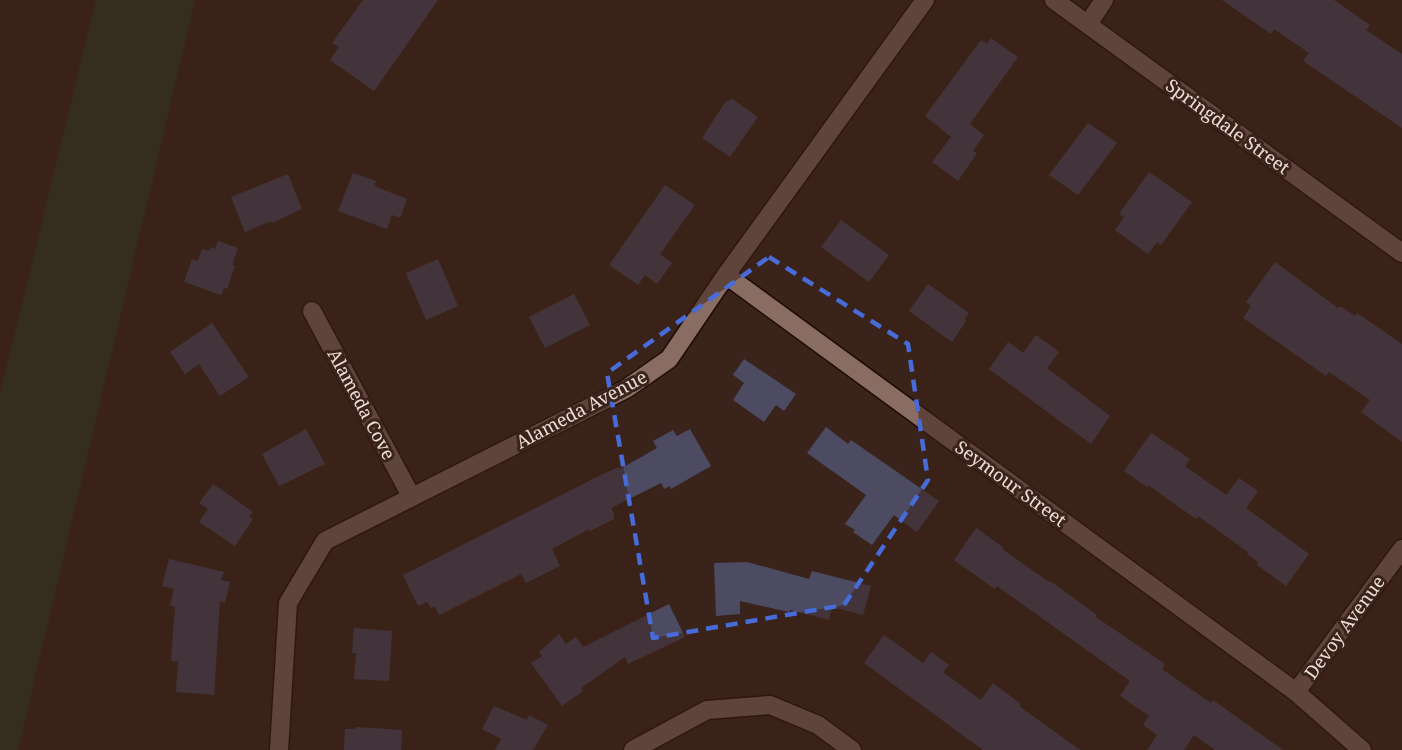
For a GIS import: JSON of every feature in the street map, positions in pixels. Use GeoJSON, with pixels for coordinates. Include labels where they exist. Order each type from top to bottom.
{"type":"FeatureCollection","features":[{"type":"Feature","properties":{"kind":"street","name":"Alameda Avenue"},"geometry":{"type":"LineString","coordinates":[[279,750],[288,603],[325,541],[626,389],[669,359],[726,275],[925,0]]}},
{"type":"Feature","properties":{"kind":"street","name":"Springdale Street"},"geometry":{"type":"LineString","coordinates":[[1054,0],[1401,250]]}},
{"type":"Feature","properties":{"kind":"street"},"geometry":{"type":"LineString","coordinates":[[1088,24],[1104,0]]}},
{"type":"Feature","properties":{"kind":"street","name":"Seymour Street"},"geometry":{"type":"LineString","coordinates":[[726,275],[1296,692]]}},
{"type":"Feature","properties":{"kind":"street","name":"Alameda Cove"},"geometry":{"type":"LineString","coordinates":[[312,311],[411,496]]}},
{"type":"Feature","properties":{"kind":"street","name":"Devoy Avenue"},"geometry":{"type":"LineString","coordinates":[[1362,750],[1296,692],[1402,549]]}},
{"type":"Feature","properties":{"kind":"street"},"geometry":{"type":"LineString","coordinates":[[633,750],[707,710],[770,705],[818,725],[852,750]]}},
{"type":"Feature","properties":{"kind":"highlighted area"},"geometry":{"type":"Polygon","coordinates":[[[769,257],[908,344],[928,480],[844,605],[653,638],[607,373],[769,257]]]}},
{"type":"Feature","properties":{"kind":"green space"},"geometry":{"type":"Polygon","coordinates":[[[96,0],[195,0],[18,750],[0,750],[0,394],[96,0]]]}},
{"type":"Feature","properties":{"kind":"building"},"geometry":{"type":"Polygon","coordinates":[[[363,0],[438,0],[374,91],[330,60],[339,47],[332,43],[363,0]]]}},
{"type":"Feature","properties":{"kind":"building"},"geometry":{"type":"Polygon","coordinates":[[[1222,0],[1334,0],[1370,25],[1366,30],[1402,54],[1402,128],[1303,61],[1309,53],[1274,29],[1271,34],[1222,0]]]}},
{"type":"Feature","properties":{"kind":"building"},"geometry":{"type":"Polygon","coordinates":[[[991,38],[1018,57],[970,124],[984,135],[973,151],[977,153],[958,181],[932,162],[951,137],[925,116],[981,40],[987,44],[991,38]]]}},
{"type":"Feature","properties":{"kind":"building"},"geometry":{"type":"Polygon","coordinates":[[[731,98],[758,117],[730,157],[702,138],[726,101],[728,102],[731,98]]]}},
{"type":"Feature","properties":{"kind":"building"},"geometry":{"type":"Polygon","coordinates":[[[1088,123],[1117,143],[1078,195],[1049,175],[1088,123]]]}},
{"type":"Feature","properties":{"kind":"building"},"geometry":{"type":"Polygon","coordinates":[[[1149,172],[1192,202],[1161,245],[1157,242],[1148,254],[1115,230],[1124,217],[1119,214],[1149,172]]]}},
{"type":"Feature","properties":{"kind":"building"},"geometry":{"type":"Polygon","coordinates":[[[353,173],[376,181],[374,186],[407,199],[400,218],[392,215],[387,229],[338,211],[353,173]]]}},
{"type":"Feature","properties":{"kind":"building"},"geometry":{"type":"Polygon","coordinates":[[[288,174],[302,209],[245,232],[231,197],[288,174]]]}},
{"type":"Feature","properties":{"kind":"building"},"geometry":{"type":"Polygon","coordinates":[[[665,185],[695,205],[660,254],[672,263],[657,284],[645,275],[638,285],[609,265],[665,185]]]}},
{"type":"Feature","properties":{"kind":"building"},"geometry":{"type":"Polygon","coordinates":[[[841,220],[889,255],[869,282],[821,247],[841,220]]]}},
{"type":"Feature","properties":{"kind":"building"},"geometry":{"type":"Polygon","coordinates":[[[218,241],[238,248],[227,289],[224,288],[221,295],[184,282],[192,259],[198,261],[202,249],[209,251],[211,247],[215,249],[218,241]]]}},
{"type":"Feature","properties":{"kind":"building"},"geometry":{"type":"Polygon","coordinates":[[[438,259],[458,306],[426,320],[406,273],[438,259]]]}},
{"type":"Feature","properties":{"kind":"building"},"geometry":{"type":"Polygon","coordinates":[[[1275,262],[1338,308],[1340,306],[1355,316],[1357,313],[1402,344],[1402,442],[1361,412],[1370,400],[1329,372],[1326,376],[1243,318],[1251,306],[1246,302],[1275,262]]]}},
{"type":"Feature","properties":{"kind":"building"},"geometry":{"type":"Polygon","coordinates":[[[928,284],[969,313],[952,342],[909,311],[928,284]]]}},
{"type":"Feature","properties":{"kind":"building"},"geometry":{"type":"Polygon","coordinates":[[[574,294],[590,325],[545,348],[529,317],[574,294]]]}},
{"type":"Feature","properties":{"kind":"building"},"geometry":{"type":"Polygon","coordinates":[[[212,323],[249,377],[220,396],[199,364],[185,374],[170,352],[212,323]]]}},
{"type":"Feature","properties":{"kind":"building"},"geometry":{"type":"Polygon","coordinates":[[[1036,335],[1059,352],[1047,368],[1110,416],[1091,444],[989,369],[1008,342],[1023,353],[1036,335]]]}},
{"type":"Feature","properties":{"kind":"building"},"geometry":{"type":"Polygon","coordinates":[[[744,359],[796,394],[784,411],[776,405],[764,422],[733,400],[744,383],[733,375],[744,359]]]}},
{"type":"Feature","properties":{"kind":"building"},"geometry":{"type":"Polygon","coordinates":[[[826,427],[848,444],[851,440],[939,501],[917,532],[894,515],[872,545],[845,524],[866,495],[807,453],[826,427]]]}},
{"type":"Feature","properties":{"kind":"building"},"geometry":{"type":"Polygon","coordinates":[[[306,429],[325,464],[279,486],[262,454],[306,429]]]}},
{"type":"Feature","properties":{"kind":"building"},"geometry":{"type":"Polygon","coordinates":[[[690,429],[711,466],[671,489],[670,486],[664,489],[661,483],[611,508],[614,519],[590,531],[589,529],[552,549],[560,566],[526,583],[521,574],[439,615],[435,606],[431,608],[427,602],[418,606],[403,575],[601,475],[619,467],[620,469],[657,448],[653,441],[673,430],[677,436],[690,429]]]}},
{"type":"Feature","properties":{"kind":"building"},"geometry":{"type":"Polygon","coordinates":[[[1151,433],[1190,459],[1185,466],[1226,495],[1239,478],[1258,491],[1246,508],[1309,554],[1286,586],[1257,565],[1258,562],[1247,554],[1248,552],[1198,516],[1196,519],[1124,471],[1151,433]]]}},
{"type":"Feature","properties":{"kind":"building"},"geometry":{"type":"Polygon","coordinates":[[[213,484],[253,512],[249,517],[253,519],[235,546],[199,522],[208,509],[199,503],[213,484]]]}},
{"type":"Feature","properties":{"kind":"building"},"geometry":{"type":"Polygon","coordinates":[[[976,528],[1004,548],[1002,549],[1097,615],[1096,617],[1165,664],[1162,669],[1211,703],[1213,700],[1283,750],[1215,750],[1194,735],[1184,750],[1147,750],[1157,735],[1143,725],[1149,716],[1120,696],[1130,681],[997,586],[995,589],[954,560],[976,528]]]}},
{"type":"Feature","properties":{"kind":"building"},"geometry":{"type":"Polygon","coordinates":[[[169,559],[224,572],[221,580],[230,582],[225,603],[220,601],[214,695],[176,692],[178,661],[171,661],[175,607],[170,605],[174,589],[162,586],[169,559]]]}},
{"type":"Feature","properties":{"kind":"building"},"geometry":{"type":"Polygon","coordinates":[[[747,562],[809,579],[812,571],[871,586],[863,615],[832,607],[829,620],[740,601],[740,614],[716,616],[714,563],[747,562]]]}},
{"type":"Feature","properties":{"kind":"building"},"geometry":{"type":"Polygon","coordinates":[[[669,604],[685,637],[628,664],[625,657],[581,688],[583,691],[562,706],[531,663],[542,656],[539,652],[559,634],[566,644],[576,637],[583,647],[669,604]]]}},
{"type":"Feature","properties":{"kind":"building"},"geometry":{"type":"Polygon","coordinates":[[[354,628],[392,631],[389,681],[354,679],[356,653],[352,653],[354,628]]]}},
{"type":"Feature","properties":{"kind":"building"},"geometry":{"type":"Polygon","coordinates":[[[884,635],[923,663],[931,652],[949,665],[943,672],[981,700],[993,683],[1021,704],[1019,706],[1080,750],[983,750],[864,663],[884,635]]]}},
{"type":"Feature","properties":{"kind":"building"},"geometry":{"type":"Polygon","coordinates":[[[494,706],[527,720],[529,715],[548,725],[533,750],[495,750],[501,739],[482,729],[494,706]]]}},
{"type":"Feature","properties":{"kind":"building"},"geometry":{"type":"Polygon","coordinates":[[[356,727],[402,730],[401,750],[344,750],[345,729],[356,727]]]}}]}
